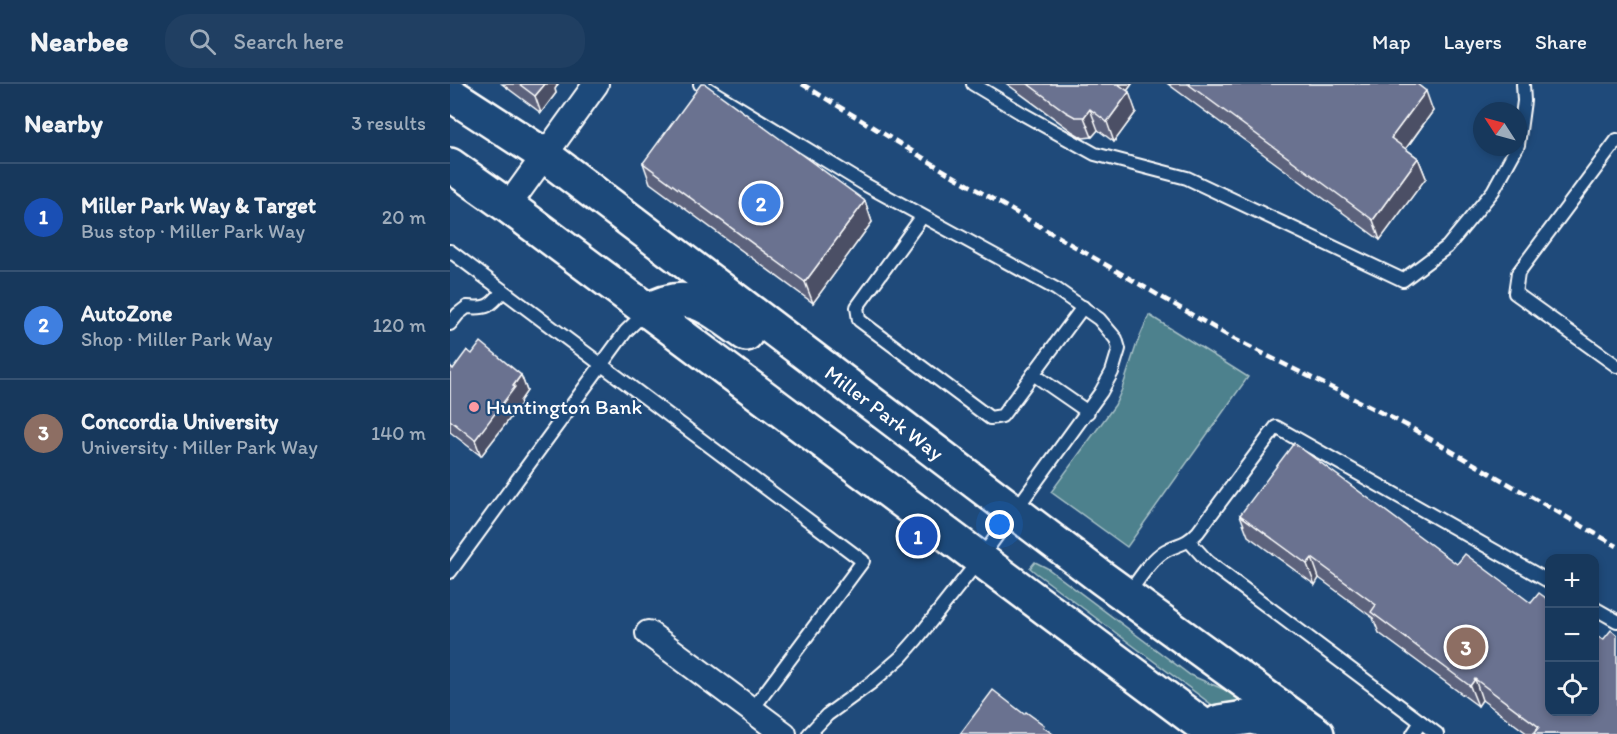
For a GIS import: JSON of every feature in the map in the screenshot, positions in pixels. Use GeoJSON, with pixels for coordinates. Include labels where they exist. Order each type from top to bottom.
{"type":"FeatureCollection","features":[{"type":"Feature","properties":{"kind":"main road","name":"Miller Park Way"},"geometry":{"type":"LineString","coordinates":[[450,94],[544,155],[1126,596],[1317,734]]}},
{"type":"Feature","properties":{"kind":"main road"},"geometry":{"type":"LineString","coordinates":[[450,106],[486,118]]}},
{"type":"Feature","properties":{"kind":"main road"},"geometry":{"type":"LineString","coordinates":[[450,165],[508,206],[1211,733],[1219,722],[1251,717],[1268,721],[1284,734]]}},
{"type":"Feature","properties":{"kind":"main road"},"geometry":{"type":"LineString","coordinates":[[647,310],[677,298],[692,300],[789,360],[864,397]]}},
{"type":"Feature","properties":{"kind":"street"},"geometry":{"type":"LineString","coordinates":[[508,206],[596,84]]}},
{"type":"Feature","properties":{"kind":"street"},"geometry":{"type":"LineString","coordinates":[[648,633],[784,734]]}},
{"type":"Feature","properties":{"kind":"lane"},"geometry":{"type":"LineString","coordinates":[[700,84],[866,185],[1056,289],[1099,319],[1111,331],[1119,350],[1112,372],[1088,412],[947,603],[901,657],[871,683],[827,714],[809,734]]}},
{"type":"Feature","properties":{"kind":"lane"},"geometry":{"type":"LineString","coordinates":[[973,84],[1095,153],[1187,178],[1402,280],[1447,247],[1493,191],[1512,156]]}},
{"type":"Feature","properties":{"kind":"lane"},"geometry":{"type":"LineString","coordinates":[[1523,84],[1524,102]]}},
{"type":"Feature","properties":{"kind":"lane"},"geometry":{"type":"LineString","coordinates":[[1617,140],[1518,273],[1515,293],[1617,366]]}},
{"type":"Feature","properties":{"kind":"lane"},"geometry":{"type":"LineString","coordinates":[[922,217],[857,307],[859,321],[990,418],[1002,416],[1083,307]]}},
{"type":"Feature","properties":{"kind":"lane"},"geometry":{"type":"LineString","coordinates":[[451,254],[863,561],[752,710]]}},
{"type":"Feature","properties":{"kind":"lane"},"geometry":{"type":"LineString","coordinates":[[450,324],[467,307],[483,308],[491,304],[503,291]]}},
{"type":"Feature","properties":{"kind":"lane"},"geometry":{"type":"LineString","coordinates":[[450,572],[626,332],[647,310]]}},
{"type":"Feature","properties":{"kind":"lane"},"geometry":{"type":"LineString","coordinates":[[1033,374],[1088,412]]}},
{"type":"Feature","properties":{"kind":"lane"},"geometry":{"type":"LineString","coordinates":[[1126,596],[1157,557],[1166,550],[1189,542],[1198,532],[1276,427],[1545,579]]}},
{"type":"Feature","properties":{"kind":"lane"},"geometry":{"type":"LineString","coordinates":[[1189,542],[1208,562],[1437,734]]}},
{"type":"Feature","properties":{"kind":"lane"},"geometry":{"type":"LineString","coordinates":[[1599,611],[1617,621]]}},
{"type":"Feature","properties":{"kind":"lane"},"geometry":{"type":"LineString","coordinates":[[1413,734],[1422,722]]}},
{"type":"Feature","properties":{"kind":"green space"},"geometry":{"type":"Polygon","coordinates":[[[1149,315],[1248,377],[1127,547],[1051,492],[1115,405],[1149,315]]]}},
{"type":"Feature","properties":{"kind":"green space"},"geometry":{"type":"Polygon","coordinates":[[[1035,562],[1047,568],[1190,675],[1230,692],[1256,708],[1222,710],[1215,707],[1036,573],[1030,568],[1035,562]]]}},
{"type":"Feature","properties":{"kind":"building"},"geometry":{"type":"Polygon","coordinates":[[[519,84],[545,84],[535,96],[519,84]]]}},
{"type":"Feature","properties":{"kind":"building"},"geometry":{"type":"Polygon","coordinates":[[[701,84],[705,84],[865,201],[805,282],[643,163],[701,84]]]}},
{"type":"Feature","properties":{"kind":"building"},"geometry":{"type":"Polygon","coordinates":[[[1028,84],[1118,84],[1129,92],[1107,122],[1090,109],[1084,117],[1075,117],[1028,84]]]}},
{"type":"Feature","properties":{"kind":"building"},"geometry":{"type":"Polygon","coordinates":[[[1188,84],[1417,84],[1426,91],[1391,138],[1418,158],[1373,220],[1188,84]]]}},
{"type":"Feature","properties":{"kind":"building"},"geometry":{"type":"Polygon","coordinates":[[[481,342],[521,375],[513,386],[515,387],[475,440],[450,420],[450,366],[453,369],[467,350],[472,354],[481,342]]]}},
{"type":"Feature","properties":{"kind":"building"},"geometry":{"type":"Polygon","coordinates":[[[1294,443],[1457,564],[1465,554],[1531,603],[1539,593],[1545,597],[1545,716],[1599,716],[1599,637],[1603,640],[1611,630],[1617,635],[1617,734],[1535,734],[1539,727],[1475,679],[1470,686],[1371,612],[1376,605],[1312,558],[1307,564],[1240,515],[1294,443]]]}},
{"type":"Feature","properties":{"kind":"building"},"geometry":{"type":"Polygon","coordinates":[[[993,690],[1024,714],[1026,712],[1044,725],[1043,727],[1053,734],[960,734],[993,690]]]}},
{"type":"Feature","properties":{"kind":"railway"},"geometry":{"type":"LineString","coordinates":[[802,84],[948,173],[1232,338],[1406,425],[1617,546]]}},
{"type":"Feature","properties":{"kind":"place","name":"AutoZone"},"geometry":{"type":"Point","coordinates":[761,203]}},
{"type":"Feature","properties":{"kind":"place","name":"Huntington Bank"},"geometry":{"type":"Point","coordinates":[474,407]}},
{"type":"Feature","properties":{"kind":"place","name":"Miller Park Way & Target"},"geometry":{"type":"Point","coordinates":[918,536]}},
{"type":"Feature","properties":{"kind":"place","name":"Concordia University"},"geometry":{"type":"Point","coordinates":[1466,647]}}]}
